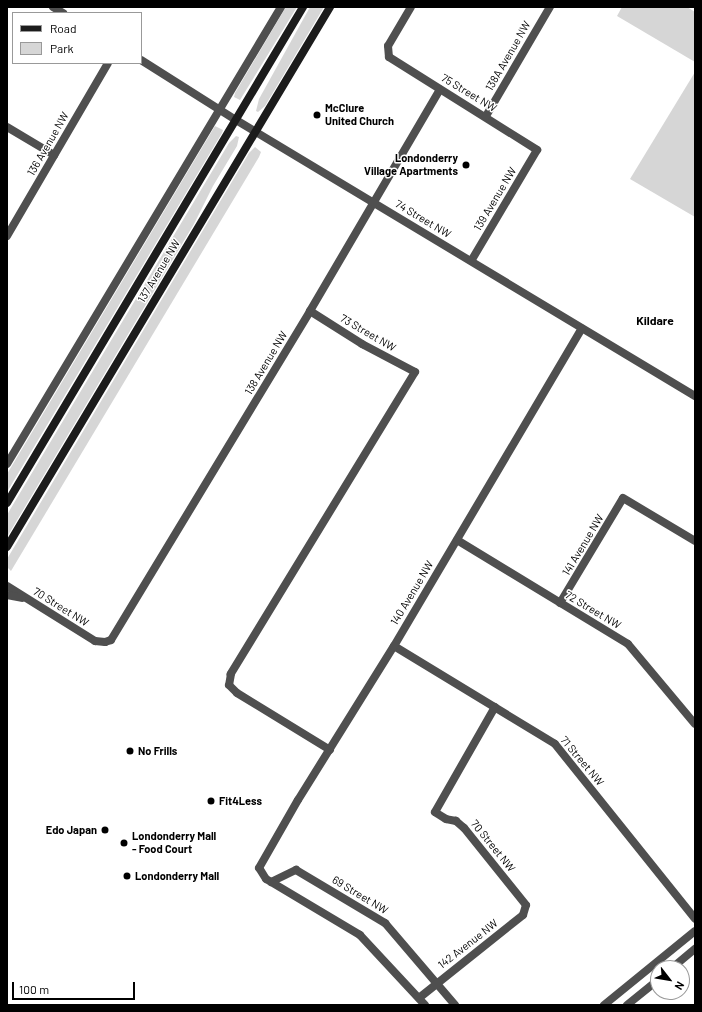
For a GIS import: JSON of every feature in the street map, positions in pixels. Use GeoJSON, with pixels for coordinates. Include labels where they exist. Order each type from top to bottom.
{"type":"FeatureCollection","features":[{"type":"Feature","properties":{"kind":"main road","name":"137 Avenue NW"},"geometry":{"type":"LineString","coordinates":[[7,503],[303,7]]}},
{"type":"Feature","properties":{"kind":"main road","name":"137 Avenue NW"},"geometry":{"type":"LineString","coordinates":[[7,547],[330,7]]}},
{"type":"Feature","properties":{"kind":"street"},"geometry":{"type":"LineString","coordinates":[[7,464],[281,7]]}},
{"type":"Feature","properties":{"kind":"street","name":"75 Street NW"},"geometry":{"type":"LineString","coordinates":[[411,7],[388,46],[389,57],[486,116],[538,150]]}},
{"type":"Feature","properties":{"kind":"street","name":"138A Avenue NW"},"geometry":{"type":"LineString","coordinates":[[486,116],[550,7]]}},
{"type":"Feature","properties":{"kind":"street","name":"74 Street NW"},"geometry":{"type":"LineString","coordinates":[[142,61],[236,120],[695,396]]}},
{"type":"Feature","properties":{"kind":"street","name":"136 Avenue NW"},"geometry":{"type":"LineString","coordinates":[[7,236],[107,64]]}},
{"type":"Feature","properties":{"kind":"street","name":"138 Avenue NW"},"geometry":{"type":"LineString","coordinates":[[105,642],[111,640],[117,632],[310,311],[440,89]]}},
{"type":"Feature","properties":{"kind":"street"},"geometry":{"type":"LineString","coordinates":[[7,127],[54,156]]}},
{"type":"Feature","properties":{"kind":"street","name":"139 Avenue NW"},"geometry":{"type":"LineString","coordinates":[[471,261],[538,150]]}},
{"type":"Feature","properties":{"kind":"street","name":"73 Street NW"},"geometry":{"type":"LineString","coordinates":[[310,311],[362,344],[415,372],[231,674],[229,685],[237,693],[330,750]]}},
{"type":"Feature","properties":{"kind":"street","name":"140 Avenue NW"},"geometry":{"type":"LineString","coordinates":[[271,882],[266,879],[259,868],[262,860],[394,646],[582,328]]}},
{"type":"Feature","properties":{"kind":"street","name":"141 Avenue NW"},"geometry":{"type":"LineString","coordinates":[[560,603],[623,498],[695,541]]}},
{"type":"Feature","properties":{"kind":"street","name":"72 Street NW"},"geometry":{"type":"LineString","coordinates":[[457,540],[628,644],[695,724]]}},
{"type":"Feature","properties":{"kind":"street","name":"70 Street NW"},"geometry":{"type":"LineString","coordinates":[[7,586],[95,641],[105,642]]}},
{"type":"Feature","properties":{"kind":"street"},"geometry":{"type":"LineString","coordinates":[[7,595],[27,599]]}},
{"type":"Feature","properties":{"kind":"street","name":"71 Street NW"},"geometry":{"type":"LineString","coordinates":[[394,646],[555,744],[695,919]]}},
{"type":"Feature","properties":{"kind":"street","name":"70 Street NW"},"geometry":{"type":"LineString","coordinates":[[495,707],[435,812],[456,822],[464,828],[526,905]]}},
{"type":"Feature","properties":{"kind":"street","name":"69 Street NW"},"geometry":{"type":"LineString","coordinates":[[271,882],[296,870],[385,923],[438,982],[455,1005]]}},
{"type":"Feature","properties":{"kind":"street"},"geometry":{"type":"LineString","coordinates":[[271,882],[360,935],[425,1005]]}},
{"type":"Feature","properties":{"kind":"street","name":"142 Avenue NW"},"geometry":{"type":"LineString","coordinates":[[419,998],[523,915],[526,905]]}},
{"type":"Feature","properties":{"kind":"street"},"geometry":{"type":"LineString","coordinates":[[604,1005],[695,931]]}},
{"type":"Feature","properties":{"kind":"street"},"geometry":{"type":"LineString","coordinates":[[682,960],[695,949]]}},
{"type":"Feature","properties":{"kind":"street"},"geometry":{"type":"LineString","coordinates":[[627,1005],[650,986]]}},
{"type":"Feature","properties":{"kind":"green space"},"geometry":{"type":"Polygon","coordinates":[[[286,7],[297,7],[240,100],[234,97],[235,93],[286,7]]]}},
{"type":"Feature","properties":{"kind":"green space"},"geometry":{"type":"Polygon","coordinates":[[[310,7],[324,7],[265,106],[258,112],[256,111],[259,99],[310,7]]]}},
{"type":"Feature","properties":{"kind":"green space"},"geometry":{"type":"Polygon","coordinates":[[[622,7],[687,7],[695,12],[695,62],[617,16],[622,7]]]}},
{"type":"Feature","properties":{"kind":"green space"},"geometry":{"type":"Polygon","coordinates":[[[695,72],[695,217],[630,179],[695,72]]]}},
{"type":"Feature","properties":{"kind":"green space"},"geometry":{"type":"Polygon","coordinates":[[[215,126],[223,130],[222,133],[7,492],[7,474],[215,126]]]}},
{"type":"Feature","properties":{"kind":"green space"},"geometry":{"type":"Polygon","coordinates":[[[236,136],[239,137],[237,146],[213,186],[194,224],[7,537],[7,515],[229,143],[236,136]]]}},
{"type":"Feature","properties":{"kind":"green space"},"geometry":{"type":"Polygon","coordinates":[[[255,147],[261,152],[259,157],[11,571],[7,567],[7,559],[249,153],[255,147]]]}},
{"type":"Feature","properties":{"kind":"place","name":"McClure United Church"},"geometry":{"type":"Point","coordinates":[317,115]}},
{"type":"Feature","properties":{"kind":"place","name":"Londonderry Village Apartments"},"geometry":{"type":"Point","coordinates":[466,165]}},
{"type":"Feature","properties":{"kind":"place","name":"No Frills"},"geometry":{"type":"Point","coordinates":[130,751]}},
{"type":"Feature","properties":{"kind":"place","name":"Fit4Less"},"geometry":{"type":"Point","coordinates":[211,801]}},
{"type":"Feature","properties":{"kind":"place","name":"Edo Japan"},"geometry":{"type":"Point","coordinates":[105,830]}},
{"type":"Feature","properties":{"kind":"place","name":"Londonderry Mall - Food Court"},"geometry":{"type":"Point","coordinates":[124,843]}},
{"type":"Feature","properties":{"kind":"place","name":"Londonderry Mall"},"geometry":{"type":"Point","coordinates":[127,876]}},
{"type":"Feature","properties":{"kind":"district","name":"Kildare"},"geometry":{"type":"Point","coordinates":[655,321]}}]}
